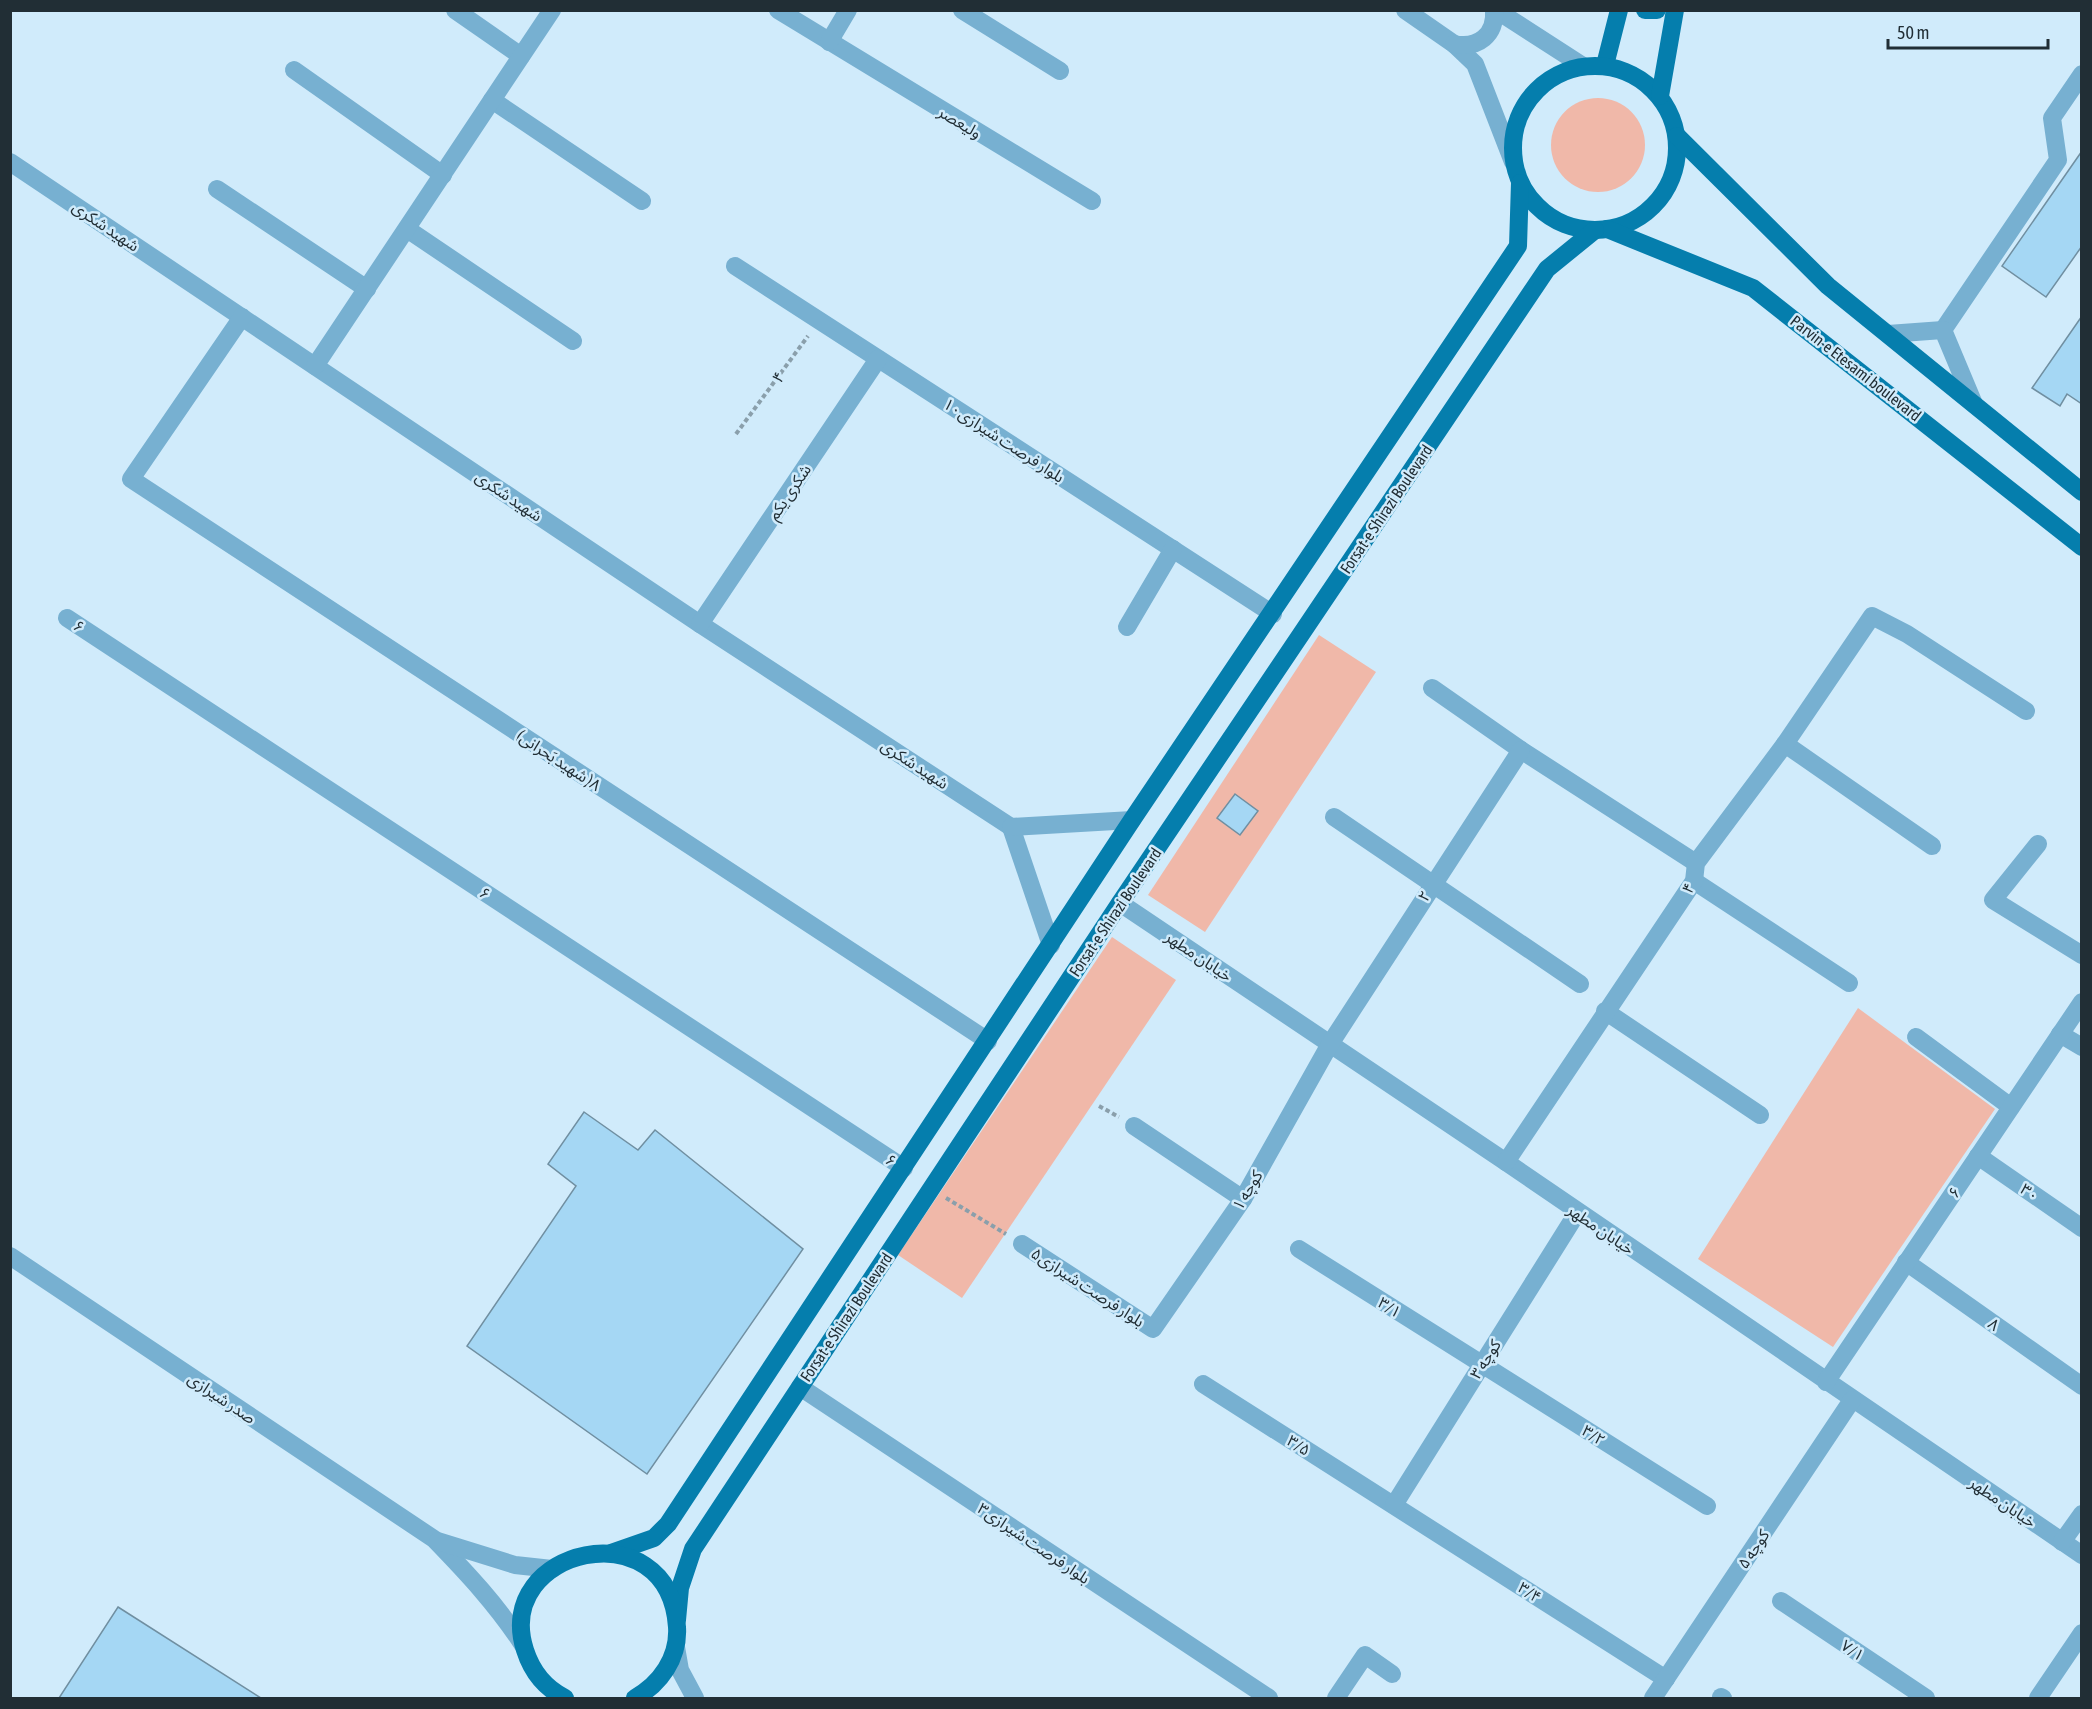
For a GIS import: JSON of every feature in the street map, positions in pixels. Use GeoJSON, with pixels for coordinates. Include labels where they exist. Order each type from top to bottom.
{"type":"FeatureCollection","features":[{"type":"Feature","properties":{"kind":"main road"},"geometry":{"type":"LineString","coordinates":[[1605,65],[1619,10]]}},
{"type":"Feature","properties":{"kind":"main road"},"geometry":{"type":"LineString","coordinates":[[1645,10],[1657,10]]}},
{"type":"Feature","properties":{"kind":"main road"},"geometry":{"type":"LineString","coordinates":[[1660,96],[1675,10]]}},
{"type":"Feature","properties":{"kind":"main road"},"geometry":{"type":"LineString","coordinates":[[1605,65],[1636,75],[1660,96],[1671,115],[1677,136],[1677,158],[1672,178],[1662,197],[1628,224],[1601,230],[1565,225],[1547,215],[1531,201],[1520,183],[1513,162],[1513,136],[1520,112],[1535,91],[1555,75],[1583,66],[1605,65]]}},
{"type":"Feature","properties":{"kind":"main road"},"geometry":{"type":"LineString","coordinates":[[1677,136],[1828,286],[2082,492]]}},
{"type":"Feature","properties":{"kind":"main road","name":"Forsat-e Shirazi Boulevard"},"geometry":{"type":"LineString","coordinates":[[611,1553],[654,1538],[668,1524],[1132,820],[1273,614],[1518,246],[1520,183]]}},
{"type":"Feature","properties":{"kind":"main road","name":"Parvin-e Etesami boulevard"},"geometry":{"type":"LineString","coordinates":[[1601,230],[1753,288],[2082,547]]}},
{"type":"Feature","properties":{"kind":"main road","name":"Forsat-e Shirazi Boulevard"},"geometry":{"type":"LineString","coordinates":[[676,1647],[680,1588],[693,1549],[1120,903],[1547,269],[1601,230]]}},
{"type":"Feature","properties":{"kind":"main road"},"geometry":{"type":"LineString","coordinates":[[538,1698],[536,1675],[523,1645],[522,1631],[527,1603],[542,1578],[552,1569],[580,1555],[611,1553],[641,1564],[660,1580],[673,1603],[677,1620]]}},
{"type":"Feature","properties":{"kind":"main road"},"geometry":{"type":"LineString","coordinates":[[635,1698],[655,1684],[664,1673],[676,1647]]}},
{"type":"Feature","properties":{"kind":"main road"},"geometry":{"type":"LineString","coordinates":[[536,1675],[550,1689],[564,1698]]}},
{"type":"Feature","properties":{"kind":"street"},"geometry":{"type":"LineString","coordinates":[[455,10],[521,56]]}},
{"type":"Feature","properties":{"kind":"street"},"geometry":{"type":"LineString","coordinates":[[315,366],[552,10]]}},
{"type":"Feature","properties":{"kind":"street","name":"ولیعصر"},"geometry":{"type":"LineString","coordinates":[[777,10],[1092,201]]}},
{"type":"Feature","properties":{"kind":"street"},"geometry":{"type":"LineString","coordinates":[[829,42],[848,10]]}},
{"type":"Feature","properties":{"kind":"street"},"geometry":{"type":"LineString","coordinates":[[962,10],[1060,71]]}},
{"type":"Feature","properties":{"kind":"street"},"geometry":{"type":"LineString","coordinates":[[1405,10],[1454,44],[1475,64],[1513,162]]}},
{"type":"Feature","properties":{"kind":"street"},"geometry":{"type":"LineString","coordinates":[[1454,44],[1465,46],[1485,39],[1491,30],[1495,10],[1583,66]]}},
{"type":"Feature","properties":{"kind":"street"},"geometry":{"type":"LineString","coordinates":[[294,70],[442,175]]}},
{"type":"Feature","properties":{"kind":"street"},"geometry":{"type":"LineString","coordinates":[[1943,330],[2058,160],[2052,117],[2082,74]]}},
{"type":"Feature","properties":{"kind":"street"},"geometry":{"type":"LineString","coordinates":[[492,100],[642,201]]}},
{"type":"Feature","properties":{"kind":"street","name":"شهید شکری"},"geometry":{"type":"LineString","coordinates":[[10,162],[700,624],[1011,827]]}},
{"type":"Feature","properties":{"kind":"street"},"geometry":{"type":"LineString","coordinates":[[217,189],[367,289]]}},
{"type":"Feature","properties":{"kind":"street"},"geometry":{"type":"LineString","coordinates":[[406,229],[573,341]]}},
{"type":"Feature","properties":{"kind":"street","name":"بلوار فرصت شیرازی۱۰"},"geometry":{"type":"LineString","coordinates":[[735,266],[1273,614]]}},
{"type":"Feature","properties":{"kind":"street","name":"(شهید بَحرانی )۸"},"geometry":{"type":"LineString","coordinates":[[242,317],[131,479],[988,1041]]}},
{"type":"Feature","properties":{"kind":"street"},"geometry":{"type":"LineString","coordinates":[[1888,334],[1943,330]]}},
{"type":"Feature","properties":{"kind":"street"},"geometry":{"type":"LineString","coordinates":[[1943,330],[1974,404]]}},
{"type":"Feature","properties":{"kind":"street","name":"شکری یکم"},"geometry":{"type":"LineString","coordinates":[[700,624],[878,359]]}},
{"type":"Feature","properties":{"kind":"street"},"geometry":{"type":"LineString","coordinates":[[1127,627],[1173,549]]}},
{"type":"Feature","properties":{"kind":"street","name":"۴"},"geometry":{"type":"LineString","coordinates":[[1506,1162],[1694,881],[1696,863],[1785,744],[1872,616],[1907,634],[2026,711]]}},
{"type":"Feature","properties":{"kind":"street","name":"۶"},"geometry":{"type":"LineString","coordinates":[[67,618],[904,1168]]}},
{"type":"Feature","properties":{"kind":"street"},"geometry":{"type":"LineString","coordinates":[[1432,688],[1521,750],[1696,863]]}},
{"type":"Feature","properties":{"kind":"street"},"geometry":{"type":"LineString","coordinates":[[1785,744],[1932,846]]}},
{"type":"Feature","properties":{"kind":"street","name":"۲"},"geometry":{"type":"LineString","coordinates":[[1329,1044],[1521,750]]}},
{"type":"Feature","properties":{"kind":"street"},"geometry":{"type":"LineString","coordinates":[[1334,817],[1580,984]]}},
{"type":"Feature","properties":{"kind":"street"},"geometry":{"type":"LineString","coordinates":[[1051,945],[1011,827],[1132,820]]}},
{"type":"Feature","properties":{"kind":"street"},"geometry":{"type":"LineString","coordinates":[[2038,844],[1993,900],[2082,955]]}},
{"type":"Feature","properties":{"kind":"street"},"geometry":{"type":"LineString","coordinates":[[1694,881],[1849,983]]}},
{"type":"Feature","properties":{"kind":"street","name":"خیابان مطهر"},"geometry":{"type":"LineString","coordinates":[[1120,903],[1506,1162],[1577,1213],[2082,1555]]}},
{"type":"Feature","properties":{"kind":"street","name":"۶"},"geometry":{"type":"LineString","coordinates":[[1826,1382],[2082,1002]]}},
{"type":"Feature","properties":{"kind":"street"},"geometry":{"type":"LineString","coordinates":[[1605,1011],[1760,1115]]}},
{"type":"Feature","properties":{"kind":"street"},"geometry":{"type":"LineString","coordinates":[[2060,1034],[2082,1047]]}},
{"type":"Feature","properties":{"kind":"street"},"geometry":{"type":"LineString","coordinates":[[1916,1037],[2011,1107]]}},
{"type":"Feature","properties":{"kind":"street","name":"کوچه ۱"},"geometry":{"type":"LineString","coordinates":[[1153,1329],[1243,1199],[1329,1044]]}},
{"type":"Feature","properties":{"kind":"street"},"geometry":{"type":"LineString","coordinates":[[1134,1126],[1243,1199]]}},
{"type":"Feature","properties":{"kind":"street","name":"۳۰"},"geometry":{"type":"LineString","coordinates":[[1978,1156],[2082,1228]]}},
{"type":"Feature","properties":{"kind":"street","name":"کوچه ۳"},"geometry":{"type":"LineString","coordinates":[[1394,1505],[1577,1213]]}},
{"type":"Feature","properties":{"kind":"street","name":"بلوار فرصت شیرازی۵"},"geometry":{"type":"LineString","coordinates":[[1022,1244],[1153,1329]]}},
{"type":"Feature","properties":{"kind":"street","name":"۳/۱"},"geometry":{"type":"LineString","coordinates":[[1299,1249],[1482,1364]]}},
{"type":"Feature","properties":{"kind":"street","name":"صدر شیرازی"},"geometry":{"type":"LineString","coordinates":[[10,1256],[434,1539],[477,1582],[499,1609],[523,1645]]}},
{"type":"Feature","properties":{"kind":"street","name":"۸"},"geometry":{"type":"LineString","coordinates":[[1906,1262],[2082,1386]]}},
{"type":"Feature","properties":{"kind":"street","name":"۳/۲"},"geometry":{"type":"LineString","coordinates":[[1482,1364],[1707,1506]]}},
{"type":"Feature","properties":{"kind":"street","name":"۳/۵"},"geometry":{"type":"LineString","coordinates":[[1203,1384],[1394,1505]]}},
{"type":"Feature","properties":{"kind":"street","name":"۳بلوار فرصت شیرازی"},"geometry":{"type":"LineString","coordinates":[[800,1387],[1269,1698]]}},
{"type":"Feature","properties":{"kind":"street","name":"کوچه ۵"},"geometry":{"type":"LineString","coordinates":[[1653,1698],[1852,1400]]}},
{"type":"Feature","properties":{"kind":"street","name":"۳/۴"},"geometry":{"type":"LineString","coordinates":[[1394,1505],[1666,1679]]}},
{"type":"Feature","properties":{"kind":"street"},"geometry":{"type":"LineString","coordinates":[[2062,1542],[2082,1514]]}},
{"type":"Feature","properties":{"kind":"street","name":"صدر شیرازی"},"geometry":{"type":"LineString","coordinates":[[434,1539],[515,1565],[552,1569]]}},
{"type":"Feature","properties":{"kind":"street","name":"۷/۱"},"geometry":{"type":"LineString","coordinates":[[1781,1601],[1926,1698]]}},
{"type":"Feature","properties":{"kind":"street"},"geometry":{"type":"LineString","coordinates":[[2038,1698],[2082,1633]]}},
{"type":"Feature","properties":{"kind":"street"},"geometry":{"type":"LineString","coordinates":[[676,1647],[680,1670],[694,1698]]}},
{"type":"Feature","properties":{"kind":"street"},"geometry":{"type":"LineString","coordinates":[[1336,1698],[1365,1655],[1392,1674]]}},
{"type":"Feature","properties":{"kind":"path","name":"۴"},"geometry":{"type":"LineString","coordinates":[[736,434],[819,321]]}},
{"type":"Feature","properties":{"kind":"path"},"geometry":{"type":"LineString","coordinates":[[932,1189],[1022,1244]]}},
{"type":"Feature","properties":{"kind":"shaded area"},"geometry":{"type":"Polygon","coordinates":[[[1598,98],[1616,102],[1631,112],[1641,127],[1645,145],[1641,163],[1631,178],[1616,188],[1598,192],[1580,188],[1565,178],[1555,163],[1551,145],[1555,127],[1565,112],[1580,102],[1598,98]]]}},
{"type":"Feature","properties":{"kind":"shaded area"},"geometry":{"type":"Polygon","coordinates":[[[1319,635],[1376,672],[1205,932],[1148,895],[1319,635]]]}},
{"type":"Feature","properties":{"kind":"shaded area"},"geometry":{"type":"Polygon","coordinates":[[[1112,937],[1176,980],[962,1298],[898,1255],[1112,937]]]}},
{"type":"Feature","properties":{"kind":"shaded area"},"geometry":{"type":"Polygon","coordinates":[[[1858,1008],[1995,1109],[1833,1347],[1698,1259],[1858,1008]]]}},
{"type":"Feature","properties":{"kind":"building"},"geometry":{"type":"Polygon","coordinates":[[[2082,151],[2082,246],[2046,297],[2002,266],[2082,151]]]}},
{"type":"Feature","properties":{"kind":"building"},"geometry":{"type":"Polygon","coordinates":[[[2082,316],[2082,404],[2067,394],[2060,406],[2032,388],[2082,316]]]}},
{"type":"Feature","properties":{"kind":"building"},"geometry":{"type":"Polygon","coordinates":[[[1235,794],[1258,811],[1240,835],[1217,818],[1235,794]]]}},
{"type":"Feature","properties":{"kind":"building"},"geometry":{"type":"Polygon","coordinates":[[[584,1112],[638,1150],[655,1130],[803,1249],[647,1474],[467,1346],[576,1186],[548,1164],[584,1112]]]}},
{"type":"Feature","properties":{"kind":"building"},"geometry":{"type":"Polygon","coordinates":[[[118,1607],[261,1698],[59,1698],[118,1607]]]}}]}
